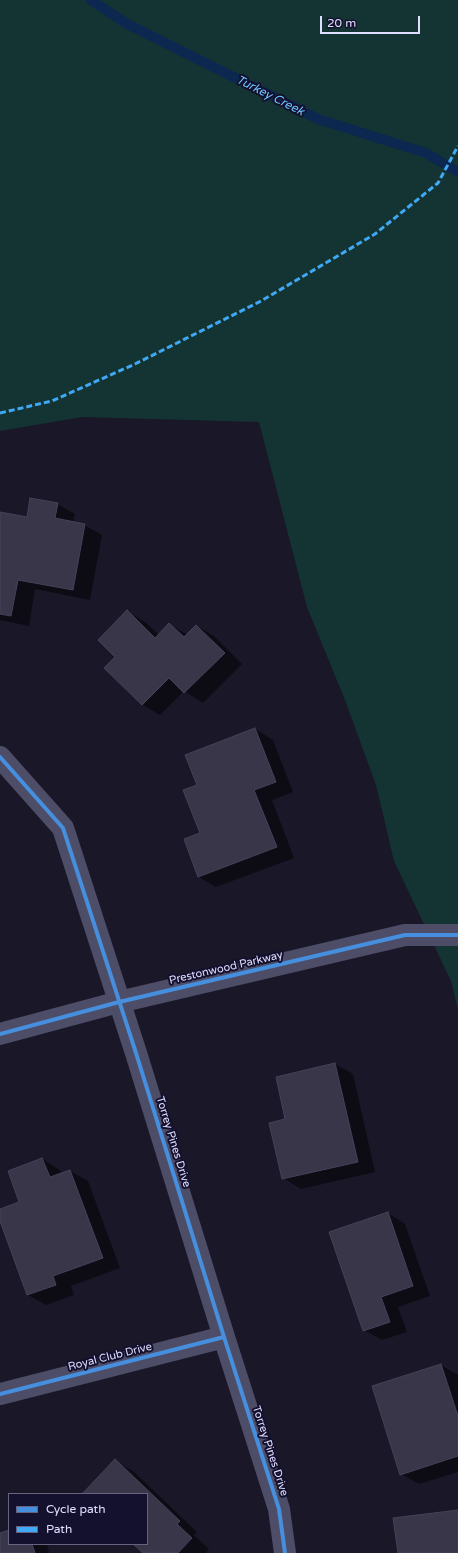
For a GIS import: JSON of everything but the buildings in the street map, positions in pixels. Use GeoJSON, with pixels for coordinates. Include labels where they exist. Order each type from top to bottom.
{"type":"FeatureCollection","features":[{"type":"Feature","properties":{"kind":"street","name":"Torrey Pines Drive"},"geometry":{"type":"LineString","coordinates":[[0,757],[63,828],[120,1002],[279,1509],[285,1553]]}},
{"type":"Feature","properties":{"kind":"street","name":"Prestonwood Parkway"},"geometry":{"type":"LineString","coordinates":[[0,1034],[120,1002],[405,935],[458,935]]}},
{"type":"Feature","properties":{"kind":"street","name":"Royal Club Drive"},"geometry":{"type":"LineString","coordinates":[[0,1394],[224,1337]]}},
{"type":"Feature","properties":{"kind":"green space"},"geometry":{"type":"Polygon","coordinates":[[[0,0],[458,0],[458,1010],[451,981],[394,861],[376,785],[345,700],[307,607],[259,422],[82,417],[0,431],[0,0]]]}},
{"type":"Feature","properties":{"kind":"waterway","name":"Turkey Creek"},"geometry":{"type":"LineString","coordinates":[[91,0],[127,24],[318,119],[426,153],[458,172]]}},
{"type":"Feature","properties":{"kind":"marked path"},"geometry":{"type":"LineString","coordinates":[[0,413],[52,401],[135,364],[261,301],[375,234],[438,183],[458,146]]}},
{"type":"Feature","properties":{"kind":"cycle path"},"geometry":{"type":"LineString","coordinates":[[0,757],[63,828],[136,1053],[279,1509],[285,1553]]}},
{"type":"Feature","properties":{"kind":"cycle path"},"geometry":{"type":"LineString","coordinates":[[0,1034],[119,1002],[405,935],[458,935]]}},
{"type":"Feature","properties":{"kind":"cycle path"},"geometry":{"type":"LineString","coordinates":[[0,1394],[224,1337]]}}]}
